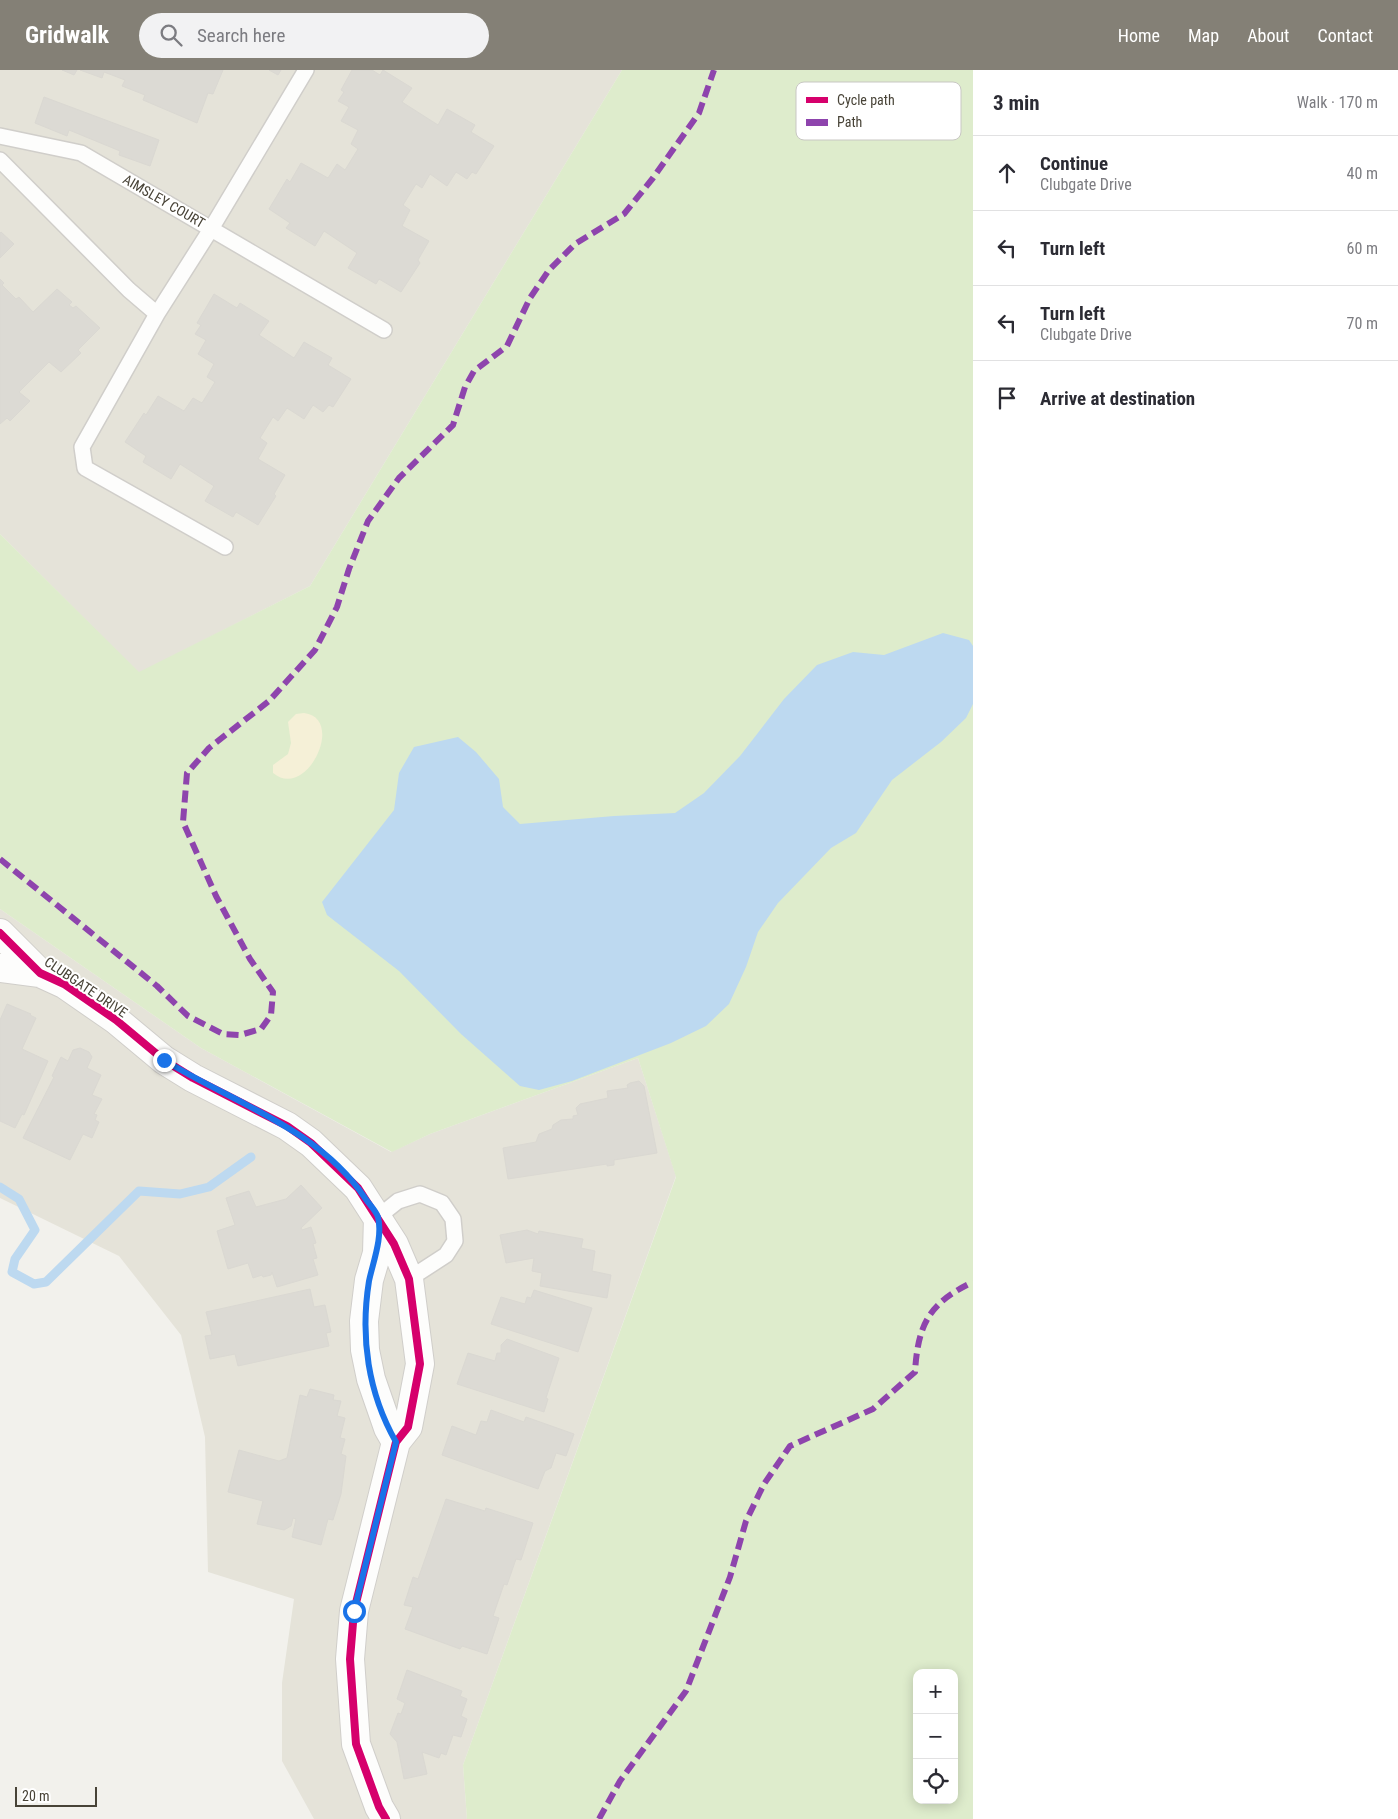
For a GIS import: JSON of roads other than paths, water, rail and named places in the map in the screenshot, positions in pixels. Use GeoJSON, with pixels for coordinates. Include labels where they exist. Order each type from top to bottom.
{"type":"FeatureCollection","features":[{"type":"Feature","properties":{"kind":"street","name":"CLUBGATE DRIVE"},"geometry":{"type":"LineString","coordinates":[[0,933],[40,973],[64,984],[116,1020],[164,1060],[193,1078],[287,1126],[311,1143],[358,1188],[394,1244],[408,1279],[420,1364],[408,1427],[396,1442],[354,1611],[350,1659],[356,1744],[379,1808],[386,1819]]}},
{"type":"Feature","properties":{"kind":"street"},"geometry":{"type":"LineString","coordinates":[[0,968],[40,973]]}},
{"type":"Feature","properties":{"kind":"street"},"geometry":{"type":"LineString","coordinates":[[378,1217],[377,1253],[370,1280],[364,1321],[365,1350],[388,1428],[396,1442]]}},
{"type":"Feature","properties":{"kind":"lane","name":"AIMSLEY COURT"},"geometry":{"type":"LineString","coordinates":[[0,136],[81,153],[211,229],[306,70]]}},
{"type":"Feature","properties":{"kind":"lane"},"geometry":{"type":"LineString","coordinates":[[0,160],[129,290],[157,314]]}},
{"type":"Feature","properties":{"kind":"lane"},"geometry":{"type":"LineString","coordinates":[[225,547],[86,468],[82,447],[157,314],[211,229],[384,330]]}},
{"type":"Feature","properties":{"kind":"lane"},"geometry":{"type":"LineString","coordinates":[[378,1217],[398,1201],[420,1194],[442,1203],[453,1219],[455,1241],[446,1254],[408,1279]]}},
{"type":"Feature","properties":{"kind":"water"},"geometry":{"type":"Polygon","coordinates":[[[943,633],[969,640],[973,646],[973,704],[966,718],[941,742],[892,780],[856,833],[831,848],[778,903],[758,932],[746,967],[729,1004],[706,1026],[671,1043],[572,1081],[539,1090],[520,1086],[461,1034],[399,971],[327,915],[322,902],[394,810],[399,773],[414,747],[458,737],[476,752],[499,779],[503,807],[520,824],[675,813],[704,793],[740,756],[784,699],[817,665],[853,652],[884,655],[943,633]]]}},
{"type":"Feature","properties":{"kind":"waterway"},"geometry":{"type":"LineString","coordinates":[[0,1187],[19,1199],[35,1230],[15,1259],[12,1272],[34,1284],[46,1282],[139,1191],[180,1194],[209,1187],[251,1157]]}}]}
